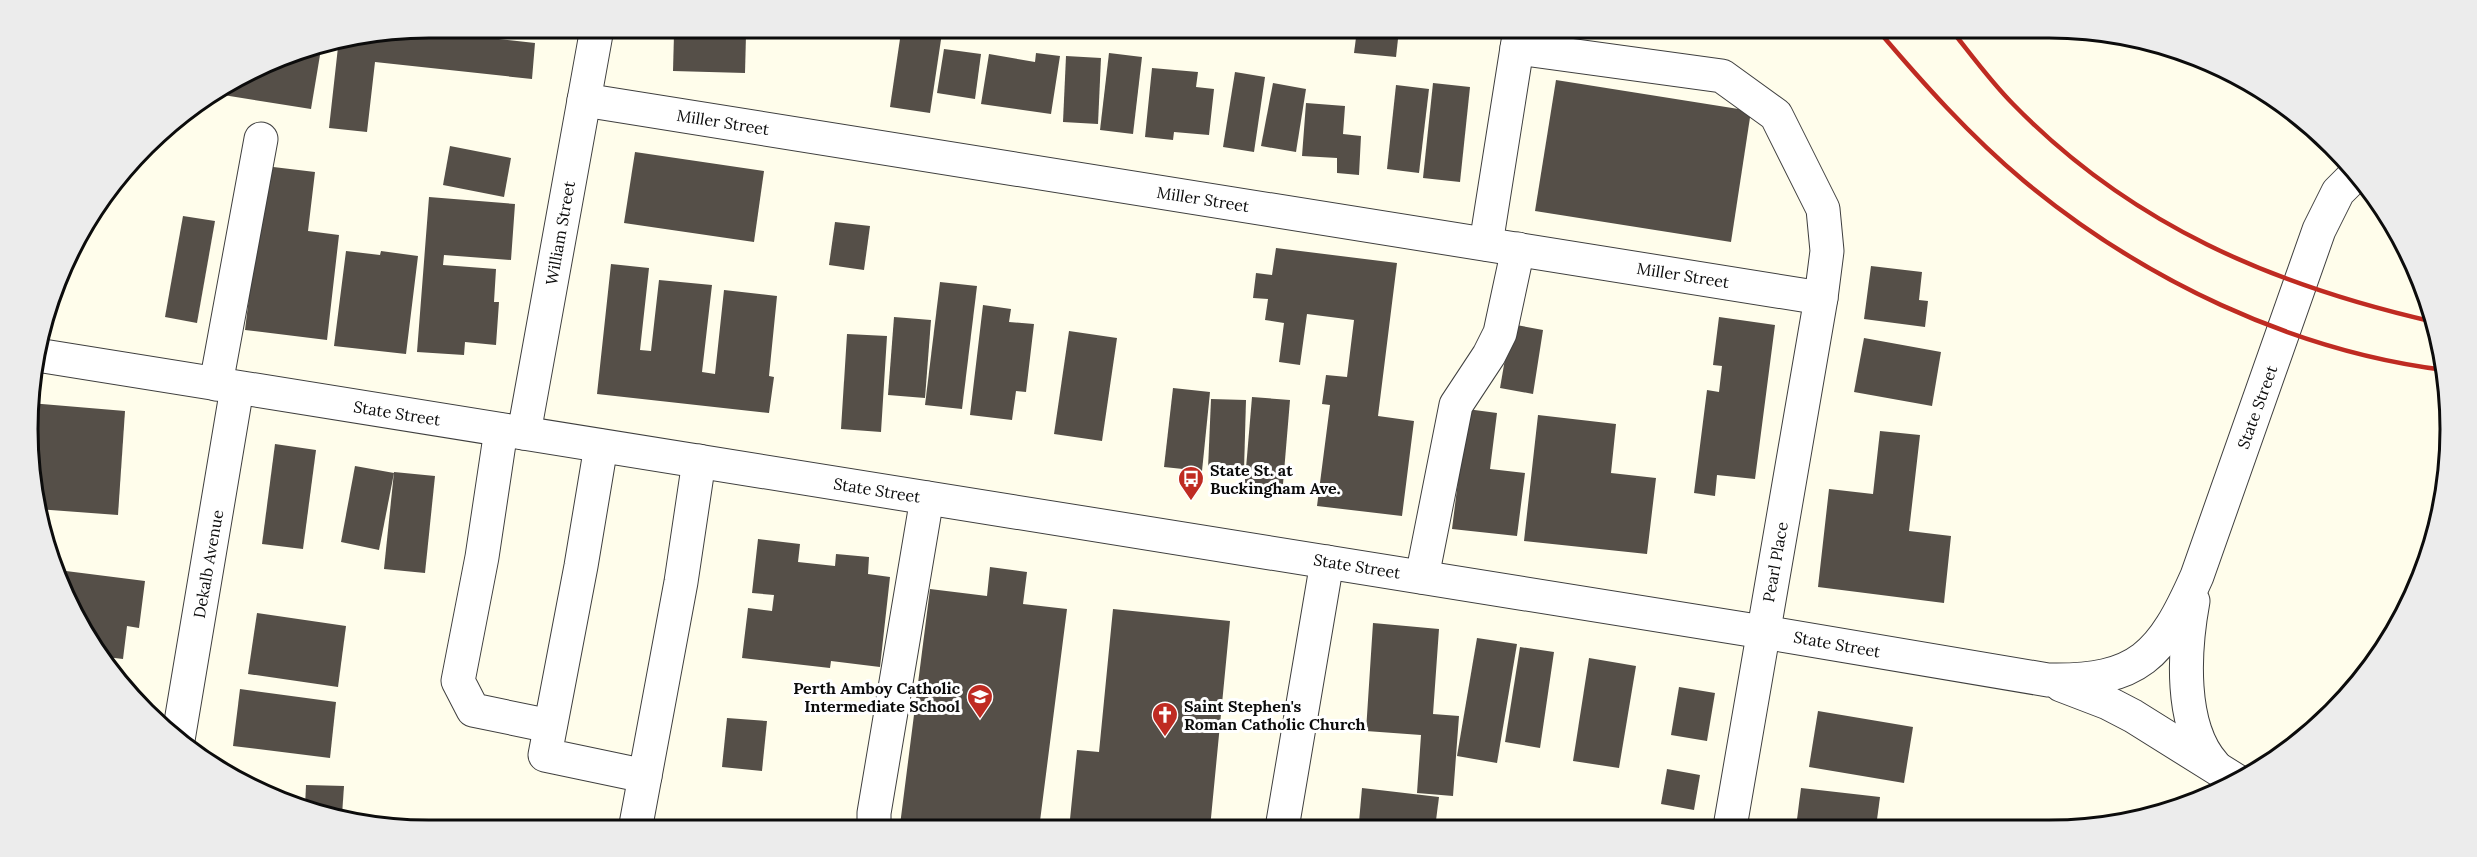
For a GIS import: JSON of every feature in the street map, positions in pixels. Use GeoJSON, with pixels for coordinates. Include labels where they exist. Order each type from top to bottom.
{"type":"FeatureCollection","features":[{"type":"Feature","properties":{"kind":"street","name":"William Street"},"geometry":{"type":"LineString","coordinates":[[550,726],[473,710],[458,681],[482,557],[512,431],[584,100],[595,38]]}},
{"type":"Feature","properties":{"kind":"street"},"geometry":{"type":"LineString","coordinates":[[1486,244],[1519,39]]}},
{"type":"Feature","properties":{"kind":"street","name":"Pearl Place"},"geometry":{"type":"LineString","coordinates":[[1519,39],[1722,76],[1776,115],[1823,208],[1827,251],[1821,298],[1731,820]]}},
{"type":"Feature","properties":{"kind":"street","name":"Miller Street"},"geometry":{"type":"LineString","coordinates":[[584,100],[1821,298]]}},
{"type":"Feature","properties":{"kind":"street","name":"Dekalb Avenue"},"geometry":{"type":"LineString","coordinates":[[179,730],[261,139]]}},
{"type":"Feature","properties":{"kind":"street","name":"State Street"},"geometry":{"type":"LineString","coordinates":[[44,356],[1763,632],[2048,680],[2092,680],[2127,669],[2143,660],[2159,646],[2175,624],[2197,576],[2319,230],[2338,192],[2350,180]]}},
{"type":"Feature","properties":{"kind":"street"},"geometry":{"type":"LineString","coordinates":[[1422,577],[1456,405],[1489,355],[1500,333],[1518,249]]}},
{"type":"Feature","properties":{"kind":"street"},"geometry":{"type":"LineString","coordinates":[[601,446],[545,755],[645,776]]}},
{"type":"Feature","properties":{"kind":"street"},"geometry":{"type":"LineString","coordinates":[[637,820],[681,582],[699,461]]}},
{"type":"Feature","properties":{"kind":"street"},"geometry":{"type":"LineString","coordinates":[[874,820],[875,802],[927,498]]}},
{"type":"Feature","properties":{"kind":"street"},"geometry":{"type":"LineString","coordinates":[[1283,820],[1328,562]]}},
{"type":"Feature","properties":{"kind":"street"},"geometry":{"type":"LineString","coordinates":[[2197,576],[2189,634],[2189,709],[2198,742],[2205,755],[2228,775]]}},
{"type":"Feature","properties":{"kind":"street"},"geometry":{"type":"LineString","coordinates":[[2048,680],[2108,703],[2133,716],[2228,775]]}},
{"type":"Feature","properties":{"kind":"building"},"geometry":{"type":"Polygon","coordinates":[[[403,38],[490,38],[535,43],[532,79],[375,62],[367,132],[329,128],[338,48],[403,38]]]}},
{"type":"Feature","properties":{"kind":"building"},"geometry":{"type":"Polygon","coordinates":[[[674,38],[746,38],[745,73],[673,71],[674,38]]]}},
{"type":"Feature","properties":{"kind":"building"},"geometry":{"type":"Polygon","coordinates":[[[900,38],[941,38],[930,113],[890,107],[900,38]]]}},
{"type":"Feature","properties":{"kind":"building"},"geometry":{"type":"Polygon","coordinates":[[[1356,38],[1398,38],[1396,57],[1354,53],[1356,38]]]}},
{"type":"Feature","properties":{"kind":"building"},"geometry":{"type":"Polygon","coordinates":[[[944,49],[981,54],[975,99],[937,93],[944,49]]]}},
{"type":"Feature","properties":{"kind":"building"},"geometry":{"type":"Polygon","coordinates":[[[320,53],[311,109],[224,95],[279,67],[320,53]]]}},
{"type":"Feature","properties":{"kind":"building"},"geometry":{"type":"Polygon","coordinates":[[[1036,53],[1060,56],[1051,114],[981,104],[989,54],[1035,62],[1036,53]]]}},
{"type":"Feature","properties":{"kind":"building"},"geometry":{"type":"Polygon","coordinates":[[[1109,53],[1142,57],[1133,134],[1100,130],[1109,53]]]}},
{"type":"Feature","properties":{"kind":"building"},"geometry":{"type":"Polygon","coordinates":[[[1066,56],[1101,58],[1098,124],[1063,122],[1066,56]]]}},
{"type":"Feature","properties":{"kind":"building"},"geometry":{"type":"Polygon","coordinates":[[[1152,68],[1198,72],[1196,87],[1214,89],[1209,135],[1174,132],[1173,140],[1145,137],[1152,68]]]}},
{"type":"Feature","properties":{"kind":"building"},"geometry":{"type":"Polygon","coordinates":[[[1235,72],[1265,77],[1254,152],[1223,147],[1235,72]]]}},
{"type":"Feature","properties":{"kind":"building"},"geometry":{"type":"Polygon","coordinates":[[[1556,80],[1751,111],[1731,242],[1535,211],[1556,80]]]}},
{"type":"Feature","properties":{"kind":"building"},"geometry":{"type":"Polygon","coordinates":[[[1273,83],[1306,89],[1296,152],[1261,146],[1273,83]]]}},
{"type":"Feature","properties":{"kind":"building"},"geometry":{"type":"Polygon","coordinates":[[[1433,83],[1470,87],[1460,182],[1423,178],[1433,83]]]}},
{"type":"Feature","properties":{"kind":"building"},"geometry":{"type":"Polygon","coordinates":[[[1396,85],[1429,89],[1419,173],[1387,169],[1396,85]]]}},
{"type":"Feature","properties":{"kind":"building"},"geometry":{"type":"Polygon","coordinates":[[[1306,103],[1345,106],[1343,134],[1361,136],[1359,175],[1337,173],[1337,158],[1302,156],[1306,103]]]}},
{"type":"Feature","properties":{"kind":"building"},"geometry":{"type":"Polygon","coordinates":[[[450,146],[511,158],[504,197],[443,185],[450,146]]]}},
{"type":"Feature","properties":{"kind":"building"},"geometry":{"type":"Polygon","coordinates":[[[635,152],[764,171],[754,242],[624,223],[635,152]]]}},
{"type":"Feature","properties":{"kind":"building"},"geometry":{"type":"Polygon","coordinates":[[[265,166],[315,172],[308,231],[339,235],[327,340],[245,330],[265,166]]]}},
{"type":"Feature","properties":{"kind":"building"},"geometry":{"type":"Polygon","coordinates":[[[429,197],[515,204],[511,260],[444,255],[443,265],[496,269],[494,302],[499,302],[496,345],[465,342],[464,355],[417,352],[429,197]]]}},
{"type":"Feature","properties":{"kind":"building"},"geometry":{"type":"Polygon","coordinates":[[[183,216],[215,221],[197,323],[165,317],[183,216]]]}},
{"type":"Feature","properties":{"kind":"building"},"geometry":{"type":"Polygon","coordinates":[[[835,222],[870,226],[864,270],[829,265],[835,222]]]}},
{"type":"Feature","properties":{"kind":"building"},"geometry":{"type":"Polygon","coordinates":[[[1276,248],[1397,263],[1378,416],[1414,421],[1402,516],[1317,506],[1330,405],[1322,404],[1326,375],[1347,377],[1354,320],[1307,314],[1300,365],[1279,362],[1284,323],[1265,320],[1268,299],[1253,298],[1256,273],[1272,275],[1276,248]]]}},
{"type":"Feature","properties":{"kind":"building"},"geometry":{"type":"Polygon","coordinates":[[[346,251],[380,255],[381,251],[418,256],[406,354],[334,346],[346,251]]]}},
{"type":"Feature","properties":{"kind":"building"},"geometry":{"type":"Polygon","coordinates":[[[611,264],[649,268],[640,350],[651,351],[659,280],[712,285],[702,372],[715,374],[724,290],[777,296],[769,376],[774,377],[769,413],[597,394],[611,264]]]}},
{"type":"Feature","properties":{"kind":"building"},"geometry":{"type":"Polygon","coordinates":[[[1871,266],[1922,272],[1919,300],[1928,301],[1925,327],[1864,319],[1871,266]]]}},
{"type":"Feature","properties":{"kind":"building"},"geometry":{"type":"Polygon","coordinates":[[[940,282],[977,286],[962,409],[925,405],[940,282]]]}},
{"type":"Feature","properties":{"kind":"building"},"geometry":{"type":"Polygon","coordinates":[[[983,305],[1011,309],[1009,322],[1034,324],[1026,392],[1016,391],[1012,420],[970,415],[983,305]]]}},
{"type":"Feature","properties":{"kind":"building"},"geometry":{"type":"Polygon","coordinates":[[[894,317],[931,320],[925,398],[888,395],[894,317]]]}},
{"type":"Feature","properties":{"kind":"building"},"geometry":{"type":"Polygon","coordinates":[[[1719,317],[1775,325],[1755,479],[1717,475],[1715,496],[1694,493],[1707,390],[1719,392],[1722,366],[1713,365],[1719,317]]]}},
{"type":"Feature","properties":{"kind":"building"},"geometry":{"type":"Polygon","coordinates":[[[1511,324],[1543,330],[1533,394],[1500,388],[1511,324]]]}},
{"type":"Feature","properties":{"kind":"building"},"geometry":{"type":"Polygon","coordinates":[[[1069,331],[1117,338],[1102,441],[1054,434],[1069,331]]]}},
{"type":"Feature","properties":{"kind":"building"},"geometry":{"type":"Polygon","coordinates":[[[847,334],[887,336],[881,432],[841,429],[847,334]]]}},
{"type":"Feature","properties":{"kind":"building"},"geometry":{"type":"Polygon","coordinates":[[[1864,338],[1941,352],[1932,406],[1854,392],[1864,338]]]}},
{"type":"Feature","properties":{"kind":"building"},"geometry":{"type":"Polygon","coordinates":[[[1173,388],[1210,392],[1202,471],[1164,467],[1173,388]]]}},
{"type":"Feature","properties":{"kind":"building"},"geometry":{"type":"Polygon","coordinates":[[[1252,397],[1290,400],[1282,496],[1244,492],[1252,397]]]}},
{"type":"Feature","properties":{"kind":"building"},"geometry":{"type":"Polygon","coordinates":[[[1211,399],[1246,400],[1244,470],[1208,469],[1211,399]]]}},
{"type":"Feature","properties":{"kind":"building"},"geometry":{"type":"Polygon","coordinates":[[[38,404],[125,411],[118,515],[46,510],[38,454],[38,404]]]}},
{"type":"Feature","properties":{"kind":"building"},"geometry":{"type":"Polygon","coordinates":[[[1467,409],[1497,413],[1490,469],[1525,473],[1517,536],[1452,529],[1467,409]]]}},
{"type":"Feature","properties":{"kind":"building"},"geometry":{"type":"Polygon","coordinates":[[[1538,415],[1616,424],[1611,473],[1656,478],[1647,554],[1524,541],[1538,415]]]}},
{"type":"Feature","properties":{"kind":"building"},"geometry":{"type":"Polygon","coordinates":[[[1880,431],[1920,435],[1909,531],[1951,536],[1944,603],[1818,587],[1829,489],[1873,494],[1880,431]]]}},
{"type":"Feature","properties":{"kind":"building"},"geometry":{"type":"Polygon","coordinates":[[[275,444],[316,450],[303,549],[262,544],[275,444]]]}},
{"type":"Feature","properties":{"kind":"building"},"geometry":{"type":"Polygon","coordinates":[[[355,466],[394,473],[379,550],[341,542],[355,466]]]}},
{"type":"Feature","properties":{"kind":"building"},"geometry":{"type":"Polygon","coordinates":[[[394,472],[435,476],[425,573],[384,569],[394,472]]]}},
{"type":"Feature","properties":{"kind":"building"},"geometry":{"type":"Polygon","coordinates":[[[758,539],[800,544],[798,562],[835,566],[836,554],[869,557],[868,574],[890,577],[880,667],[831,661],[830,668],[742,658],[748,608],[772,611],[774,595],[752,593],[758,539]]]}},
{"type":"Feature","properties":{"kind":"building"},"geometry":{"type":"Polygon","coordinates":[[[990,567],[1027,572],[1023,604],[1067,609],[1040,820],[901,820],[930,589],[987,596],[990,567]]]}},
{"type":"Feature","properties":{"kind":"building"},"geometry":{"type":"Polygon","coordinates":[[[64,571],[145,581],[139,628],[127,626],[123,659],[111,658],[103,646],[64,571]]]}},
{"type":"Feature","properties":{"kind":"building"},"geometry":{"type":"Polygon","coordinates":[[[1113,609],[1230,621],[1211,820],[1070,820],[1077,750],[1099,752],[1113,609]]]}},
{"type":"Feature","properties":{"kind":"building"},"geometry":{"type":"Polygon","coordinates":[[[257,613],[346,626],[338,687],[248,674],[257,613]]]}},
{"type":"Feature","properties":{"kind":"building"},"geometry":{"type":"Polygon","coordinates":[[[1373,623],[1439,629],[1433,714],[1459,716],[1453,796],[1417,793],[1421,735],[1366,731],[1373,623]]]}},
{"type":"Feature","properties":{"kind":"building"},"geometry":{"type":"Polygon","coordinates":[[[1477,638],[1517,644],[1497,763],[1457,756],[1477,638]]]}},
{"type":"Feature","properties":{"kind":"building"},"geometry":{"type":"Polygon","coordinates":[[[1520,647],[1554,652],[1540,748],[1505,742],[1520,647]]]}},
{"type":"Feature","properties":{"kind":"building"},"geometry":{"type":"Polygon","coordinates":[[[1589,658],[1636,666],[1619,768],[1573,761],[1589,658]]]}},
{"type":"Feature","properties":{"kind":"building"},"geometry":{"type":"Polygon","coordinates":[[[1679,687],[1715,693],[1707,741],[1671,735],[1679,687]]]}},
{"type":"Feature","properties":{"kind":"building"},"geometry":{"type":"Polygon","coordinates":[[[240,689],[336,702],[330,758],[233,746],[240,689]]]}},
{"type":"Feature","properties":{"kind":"building"},"geometry":{"type":"Polygon","coordinates":[[[1818,711],[1913,727],[1904,783],[1809,767],[1818,711]]]}},
{"type":"Feature","properties":{"kind":"building"},"geometry":{"type":"Polygon","coordinates":[[[727,718],[767,721],[762,771],[722,767],[727,718]]]}},
{"type":"Feature","properties":{"kind":"building"},"geometry":{"type":"Polygon","coordinates":[[[1667,769],[1700,775],[1694,810],[1661,804],[1667,769]]]}},
{"type":"Feature","properties":{"kind":"building"},"geometry":{"type":"Polygon","coordinates":[[[306,785],[344,786],[342,810],[305,800],[306,785]]]}},
{"type":"Feature","properties":{"kind":"building"},"geometry":{"type":"Polygon","coordinates":[[[1362,788],[1439,797],[1436,820],[1359,820],[1362,788]]]}},
{"type":"Feature","properties":{"kind":"building"},"geometry":{"type":"Polygon","coordinates":[[[1801,788],[1880,797],[1877,820],[1797,820],[1801,788]]]}},
{"type":"Feature","properties":{"kind":"railway"},"geometry":{"type":"LineString","coordinates":[[1885,38],[1984,145],[2024,181],[2118,249],[2169,279],[2221,305],[2276,328],[2331,346],[2435,368]]}},
{"type":"Feature","properties":{"kind":"railway"},"geometry":{"type":"LineString","coordinates":[[1958,38],[2013,104],[2058,147],[2106,184],[2155,216],[2207,245],[2261,269],[2374,307],[2424,319]]}},
{"type":"Feature","properties":{"kind":"place","name":"State St. at Buckingham Ave."},"geometry":{"type":"Point","coordinates":[1191,502]}},
{"type":"Feature","properties":{"kind":"place","name":"Perth Amboy Catholic Intermediate School"},"geometry":{"type":"Point","coordinates":[980,720]}},
{"type":"Feature","properties":{"kind":"place","name":"Saint Stephen's Roman Catholic Church"},"geometry":{"type":"Point","coordinates":[1165,738]}}]}
